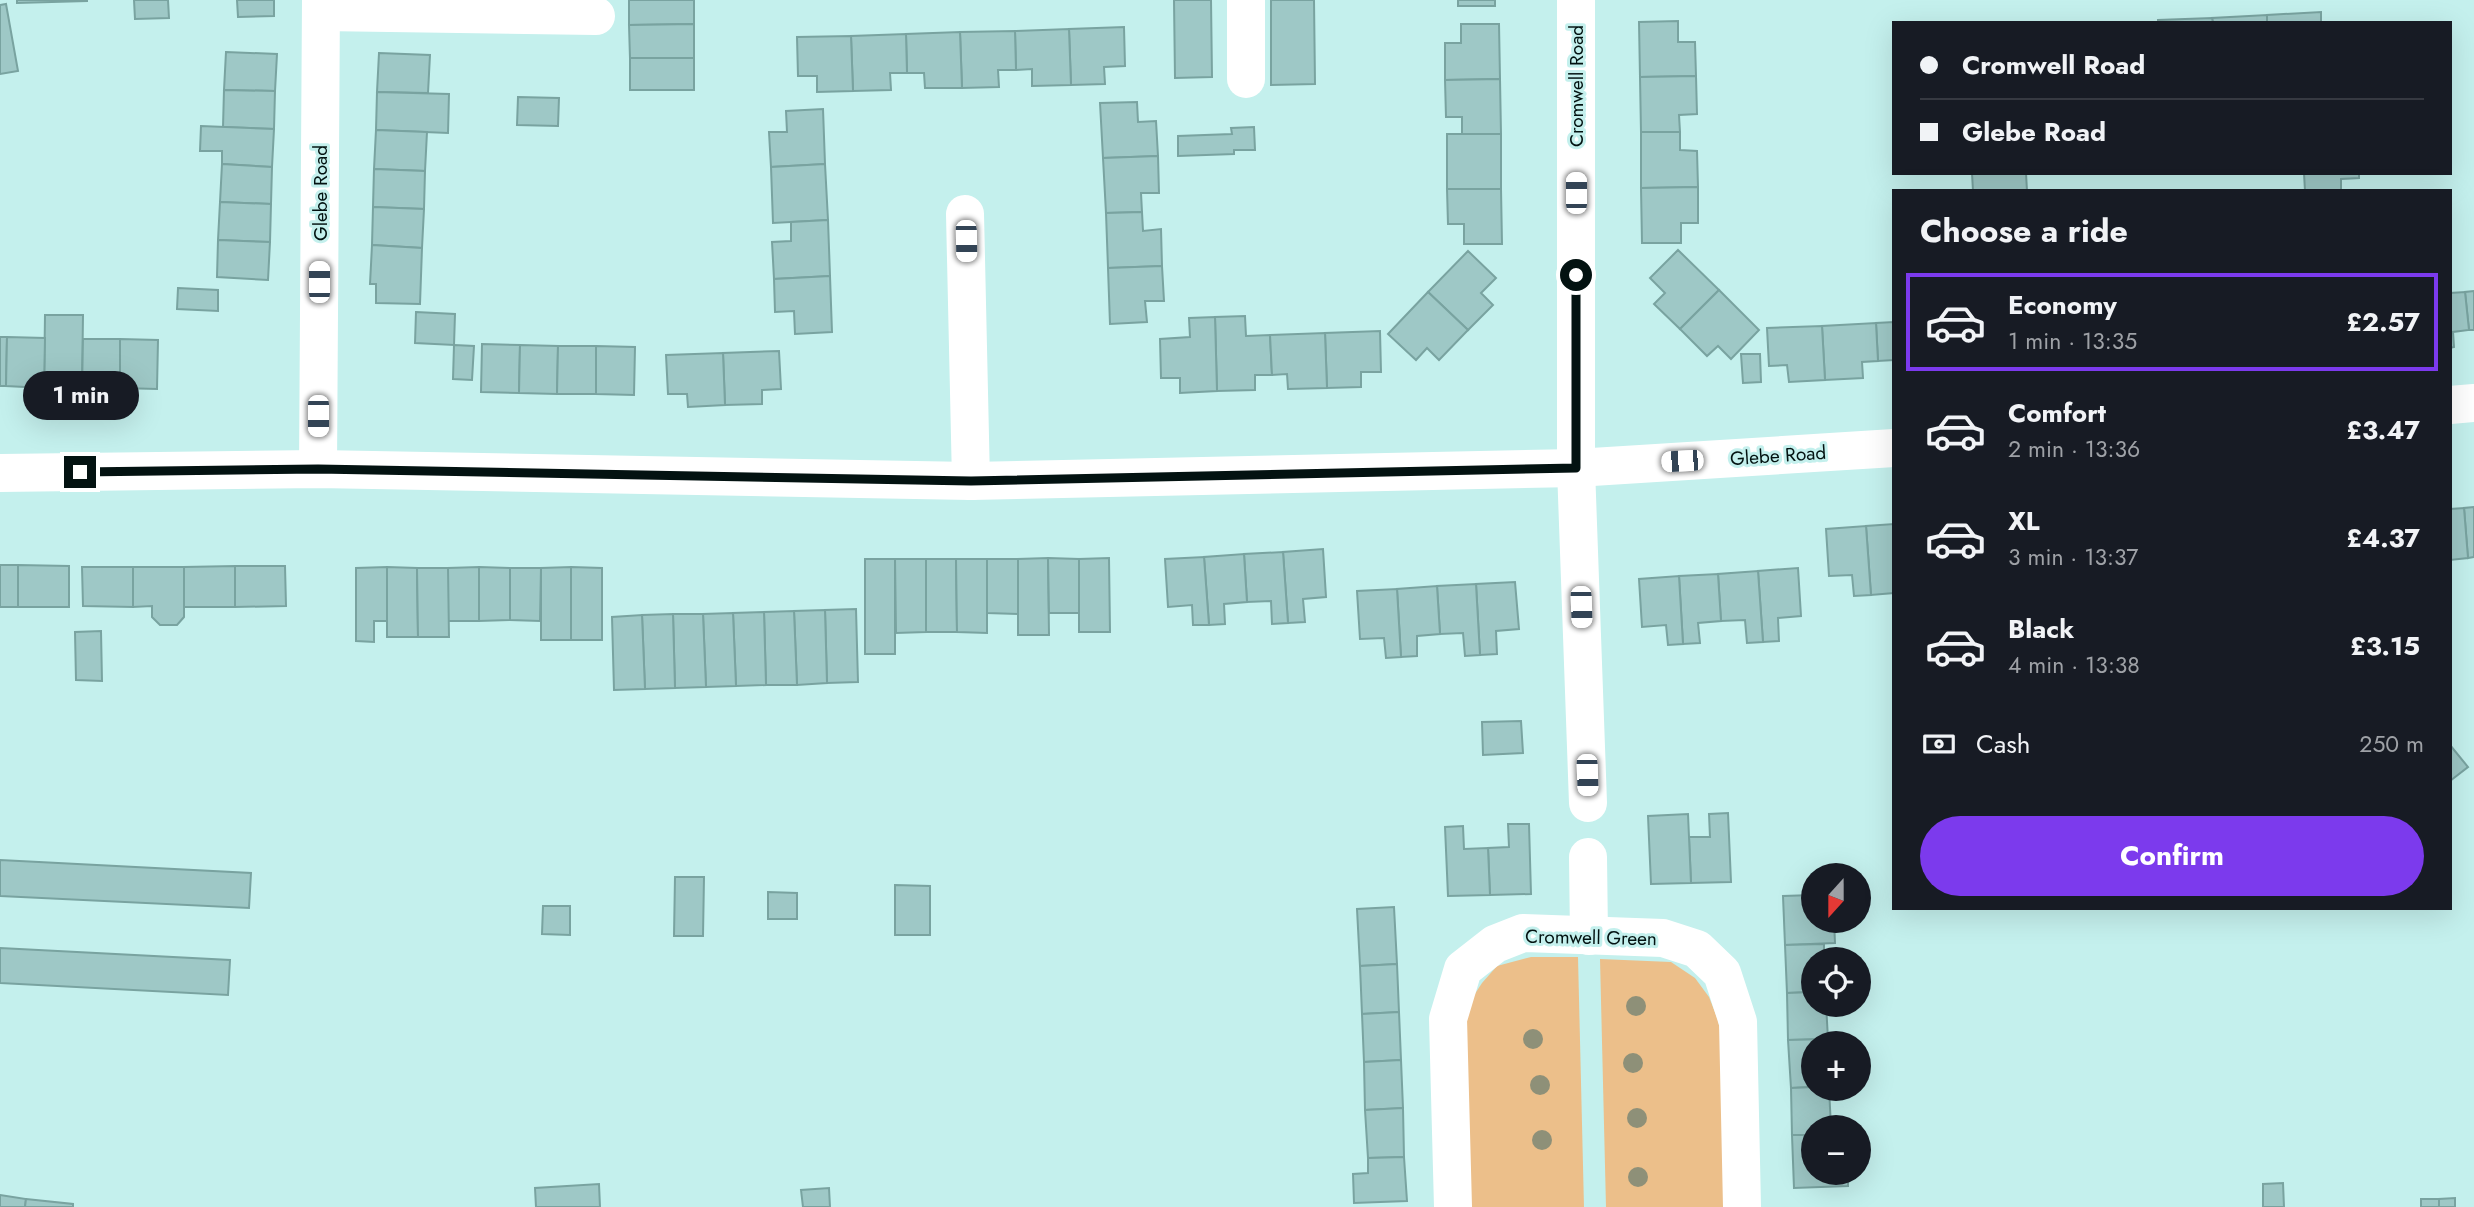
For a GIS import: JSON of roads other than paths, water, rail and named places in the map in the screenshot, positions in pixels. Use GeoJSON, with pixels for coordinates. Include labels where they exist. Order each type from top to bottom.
{"type":"FeatureCollection","features":[{"type":"Feature","properties":{"kind":"street"},"geometry":{"type":"LineString","coordinates":[[1246,0],[1246,79]]}},
{"type":"Feature","properties":{"kind":"street","name":"Cromwell Road"},"geometry":{"type":"LineString","coordinates":[[1576,0],[1576,468],[1588,803]]}},
{"type":"Feature","properties":{"kind":"street"},"geometry":{"type":"LineString","coordinates":[[321,6],[596,16]]}},
{"type":"Feature","properties":{"kind":"street","name":"Glebe Road"},"geometry":{"type":"LineString","coordinates":[[318,469],[321,6]]}},
{"type":"Feature","properties":{"kind":"street"},"geometry":{"type":"LineString","coordinates":[[965,214],[971,481]]}},
{"type":"Feature","properties":{"kind":"street"},"geometry":{"type":"LineString","coordinates":[[2452,405],[2474,402]]}},
{"type":"Feature","properties":{"kind":"street","name":"Glebe Road"},"geometry":{"type":"LineString","coordinates":[[0,473],[318,469],[971,481],[1576,468],[1892,448]]}},
{"type":"Feature","properties":{"kind":"street"},"geometry":{"type":"LineString","coordinates":[[1588,857],[1589,936]]}},
{"type":"Feature","properties":{"kind":"street","name":"Cromwell Green"},"geometry":{"type":"LineString","coordinates":[[1453,1207],[1448,1019],[1463,969],[1495,944],[1522,933],[1663,938],[1697,949],[1722,972],[1738,1022],[1742,1207]]}}]}
